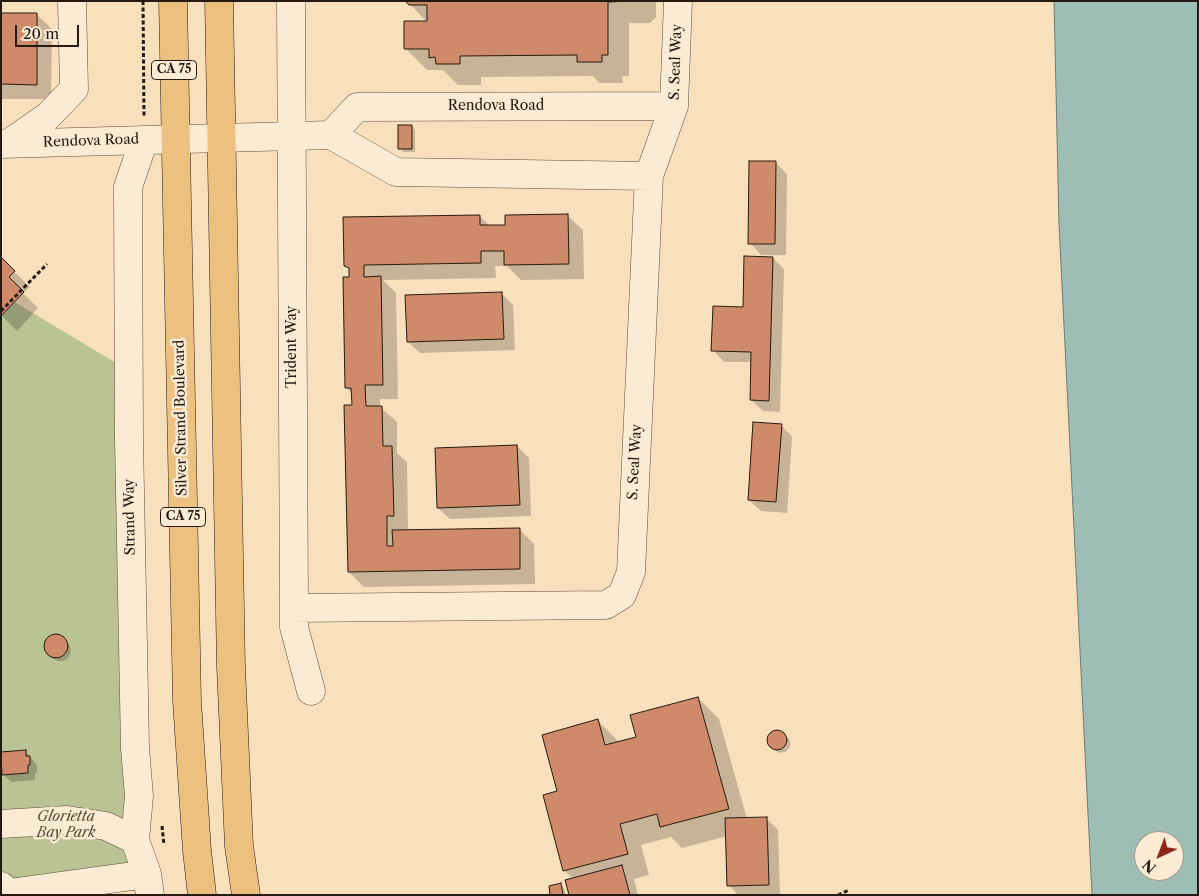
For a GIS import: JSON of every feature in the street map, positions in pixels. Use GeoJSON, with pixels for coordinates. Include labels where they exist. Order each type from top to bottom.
{"type":"FeatureCollection","features":[{"type":"Feature","properties":{"kind":"highway","name":"Silver Strand Boulevard"},"geometry":{"type":"LineString","coordinates":[[173,1],[187,701],[197,851],[202,895]]}},
{"type":"Feature","properties":{"kind":"highway"},"geometry":{"type":"LineString","coordinates":[[219,1],[231,667],[239,846],[246,895]]}},
{"type":"Feature","properties":{"kind":"street"},"geometry":{"type":"LineString","coordinates":[[5,144],[48,116],[74,89],[72,1]]}},
{"type":"Feature","properties":{"kind":"street","name":"Trident Way"},"geometry":{"type":"LineString","coordinates":[[291,1],[294,627],[311,691]]}},
{"type":"Feature","properties":{"kind":"street","name":"S. Seal Way"},"geometry":{"type":"LineString","coordinates":[[294,608],[606,605],[622,595],[630,572],[649,176],[674,106],[678,1]]}},
{"type":"Feature","properties":{"kind":"street","name":"Rendova Road"},"geometry":{"type":"LineString","coordinates":[[5,144],[332,135],[357,107],[674,106]]}},
{"type":"Feature","properties":{"kind":"street"},"geometry":{"type":"LineString","coordinates":[[332,135],[396,172],[649,176]]}},
{"type":"Feature","properties":{"kind":"street","name":"Strand Way"},"geometry":{"type":"LineString","coordinates":[[144,140],[128,187],[131,588],[135,748],[139,796],[135,840],[148,884]]}},
{"type":"Feature","properties":{"kind":"street"},"geometry":{"type":"LineString","coordinates":[[1,824],[68,820],[106,826],[135,840]]}},
{"type":"Feature","properties":{"kind":"street"},"geometry":{"type":"LineString","coordinates":[[1,886],[9,893],[148,884]]}},
{"type":"Feature","properties":{"kind":"path"},"geometry":{"type":"LineString","coordinates":[[1,311],[47,264]]}},
{"type":"Feature","properties":{"kind":"path"},"geometry":{"type":"LineString","coordinates":[[838,895],[849,890]]}},
{"type":"Feature","properties":{"kind":"green space","name":"Glorietta Bay Park"},"geometry":{"type":"Polygon","coordinates":[[[1,294],[121,366],[138,890],[94,895],[1,895],[1,294]]]}},
{"type":"Feature","properties":{"kind":"water"},"geometry":{"type":"Polygon","coordinates":[[[1054,1],[1198,1],[1198,895],[1092,895],[1059,224],[1054,1]]]}},
{"type":"Feature","properties":{"kind":"building"},"geometry":{"type":"Polygon","coordinates":[[[405,1],[629,1],[608,2],[608,55],[602,55],[602,62],[577,62],[577,55],[460,56],[460,64],[436,64],[435,57],[429,58],[429,49],[404,49],[404,21],[427,21],[427,5],[409,5],[405,1]]]}},
{"type":"Feature","properties":{"kind":"building"},"geometry":{"type":"Polygon","coordinates":[[[1,13],[37,13],[37,85],[1,84],[1,13]]]}},
{"type":"Feature","properties":{"kind":"building"},"geometry":{"type":"Polygon","coordinates":[[[398,125],[412,125],[412,149],[398,149],[398,125]]]}},
{"type":"Feature","properties":{"kind":"building"},"geometry":{"type":"Polygon","coordinates":[[[749,161],[776,161],[775,244],[748,244],[749,161]]]}},
{"type":"Feature","properties":{"kind":"building"},"geometry":{"type":"Polygon","coordinates":[[[568,214],[569,264],[504,265],[504,251],[481,251],[481,263],[364,265],[364,277],[381,276],[383,385],[365,385],[366,406],[382,406],[383,446],[392,446],[394,516],[387,516],[387,546],[393,546],[392,530],[520,528],[520,569],[348,572],[344,405],[352,405],[351,388],[345,388],[343,277],[349,277],[349,268],[344,266],[343,217],[480,215],[480,225],[505,225],[505,215],[568,214]]]}},
{"type":"Feature","properties":{"kind":"building"},"geometry":{"type":"Polygon","coordinates":[[[744,256],[773,257],[769,401],[750,400],[751,352],[711,351],[713,306],[743,307],[744,256]]]}},
{"type":"Feature","properties":{"kind":"building"},"geometry":{"type":"Polygon","coordinates":[[[1,257],[15,271],[9,277],[24,292],[1,316],[1,257]]]}},
{"type":"Feature","properties":{"kind":"building"},"geometry":{"type":"Polygon","coordinates":[[[502,292],[504,339],[407,342],[405,295],[502,292]]]}},
{"type":"Feature","properties":{"kind":"building"},"geometry":{"type":"Polygon","coordinates":[[[753,422],[782,424],[776,502],[748,500],[753,422]]]}},
{"type":"Feature","properties":{"kind":"building"},"geometry":{"type":"Polygon","coordinates":[[[517,445],[520,505],[437,508],[435,448],[517,445]]]}},
{"type":"Feature","properties":{"kind":"building"},"geometry":{"type":"Polygon","coordinates":[[[56,634],[61,635],[67,641],[67,651],[61,657],[56,658],[51,657],[45,651],[44,646],[45,641],[51,635],[56,634]]]}},
{"type":"Feature","properties":{"kind":"building"},"geometry":{"type":"Polygon","coordinates":[[[698,697],[729,809],[660,827],[657,814],[620,824],[628,854],[563,871],[543,795],[557,791],[542,735],[598,719],[605,745],[636,737],[630,715],[698,697]]]}},
{"type":"Feature","properties":{"kind":"building"},"geometry":{"type":"Polygon","coordinates":[[[777,730],[784,733],[787,740],[784,747],[777,750],[770,747],[767,740],[770,733],[777,730]]]}},
{"type":"Feature","properties":{"kind":"building"},"geometry":{"type":"Polygon","coordinates":[[[26,750],[26,756],[30,756],[28,773],[2,775],[1,752],[26,750]]]}},
{"type":"Feature","properties":{"kind":"building"},"geometry":{"type":"Polygon","coordinates":[[[767,817],[769,885],[727,886],[725,818],[767,817]]]}},
{"type":"Feature","properties":{"kind":"building"},"geometry":{"type":"Polygon","coordinates":[[[622,865],[630,895],[569,895],[565,880],[622,865]]]}},
{"type":"Feature","properties":{"kind":"building"},"geometry":{"type":"Polygon","coordinates":[[[561,883],[563,895],[550,895],[549,886],[561,883]]]}}]}
